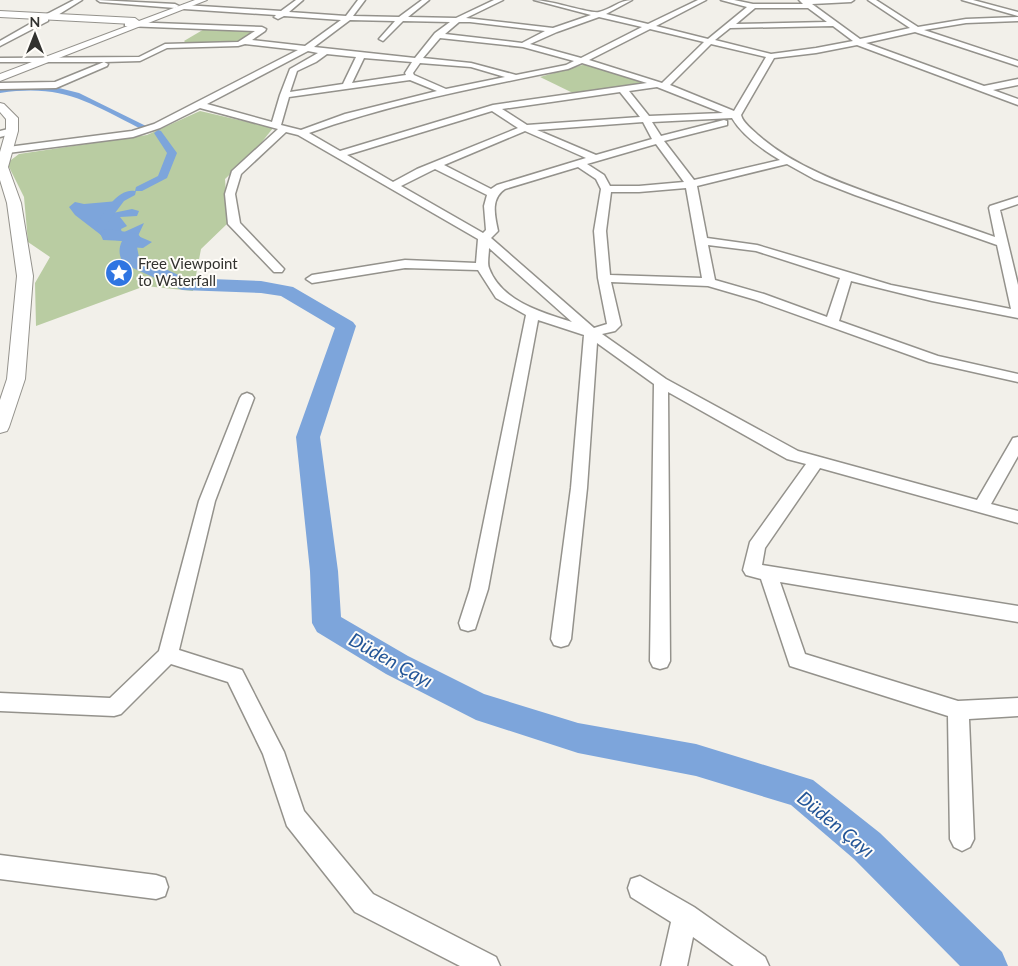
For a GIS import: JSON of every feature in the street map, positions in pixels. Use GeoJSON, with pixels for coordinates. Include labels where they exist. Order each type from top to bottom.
{"type":"FeatureCollection","features":[{"type":"Feature","properties":{"kind":"street"},"geometry":{"type":"LineString","coordinates":[[0,44],[79,0]]}},
{"type":"Feature","properties":{"kind":"street"},"geometry":{"type":"LineString","coordinates":[[100,0],[183,4],[282,14],[348,18],[458,19],[554,30]]}},
{"type":"Feature","properties":{"kind":"street"},"geometry":{"type":"LineString","coordinates":[[0,81],[135,23],[183,4],[202,0]]}},
{"type":"Feature","properties":{"kind":"street"},"geometry":{"type":"LineString","coordinates":[[165,46],[238,44],[245,42],[300,0]]}},
{"type":"Feature","properties":{"kind":"street"},"geometry":{"type":"LineString","coordinates":[[4,156],[133,134],[158,126],[307,49],[348,18],[362,0]]}},
{"type":"Feature","properties":{"kind":"street"},"geometry":{"type":"LineString","coordinates":[[383,39],[401,18],[426,0]]}},
{"type":"Feature","properties":{"kind":"street"},"geometry":{"type":"LineString","coordinates":[[410,78],[409,73],[438,35],[476,8],[500,0]]}},
{"type":"Feature","properties":{"kind":"street"},"geometry":{"type":"LineString","coordinates":[[537,0],[771,56],[793,55],[860,43],[970,20],[1018,19]]}},
{"type":"Feature","properties":{"kind":"street"},"geometry":{"type":"LineString","coordinates":[[523,44],[554,30],[601,14],[629,0]]}},
{"type":"Feature","properties":{"kind":"street"},"geometry":{"type":"LineString","coordinates":[[301,133],[348,116],[446,92],[568,67],[703,0]]}},
{"type":"Feature","properties":{"kind":"street"},"geometry":{"type":"LineString","coordinates":[[724,0],[753,6],[851,0]]}},
{"type":"Feature","properties":{"kind":"street"},"geometry":{"type":"LineString","coordinates":[[871,0],[918,30],[1018,64]]}},
{"type":"Feature","properties":{"kind":"street"},"geometry":{"type":"LineString","coordinates":[[966,0],[1018,15]]}},
{"type":"Feature","properties":{"kind":"street"},"geometry":{"type":"LineString","coordinates":[[804,3],[860,43],[1018,102]]}},
{"type":"Feature","properties":{"kind":"street"},"geometry":{"type":"LineString","coordinates":[[733,32],[753,6]]}},
{"type":"Feature","properties":{"kind":"street"},"geometry":{"type":"LineString","coordinates":[[0,15],[262,29]]}},
{"type":"Feature","properties":{"kind":"street"},"geometry":{"type":"LineString","coordinates":[[0,81],[26,60],[135,23]]}},
{"type":"Feature","properties":{"kind":"street"},"geometry":{"type":"LineString","coordinates":[[338,155],[493,108],[661,85],[710,41],[733,32],[833,24]]}},
{"type":"Feature","properties":{"kind":"street"},"geometry":{"type":"LineString","coordinates":[[0,60],[140,59],[202,26]]}},
{"type":"Feature","properties":{"kind":"street"},"geometry":{"type":"LineString","coordinates":[[733,32],[748,50]]}},
{"type":"Feature","properties":{"kind":"street"},"geometry":{"type":"LineString","coordinates":[[438,35],[523,44],[661,85],[737,118],[756,140],[771,151],[848,190],[1002,243]]}},
{"type":"Feature","properties":{"kind":"street"},"geometry":{"type":"LineString","coordinates":[[0,37],[12,36]]}},
{"type":"Feature","properties":{"kind":"street"},"geometry":{"type":"LineString","coordinates":[[245,42],[476,66],[516,78]]}},
{"type":"Feature","properties":{"kind":"street"},"geometry":{"type":"LineString","coordinates":[[278,269],[234,224],[230,194],[236,173],[280,127],[284,95],[294,69],[313,60],[325,51]]}},
{"type":"Feature","properties":{"kind":"street"},"geometry":{"type":"LineString","coordinates":[[347,86],[361,55]]}},
{"type":"Feature","properties":{"kind":"street"},"geometry":{"type":"LineString","coordinates":[[580,164],[600,177],[606,189],[600,231],[604,278],[614,325],[610,328],[591,333],[533,314],[500,295],[482,267],[484,238],[492,231],[488,202],[492,194],[497,189],[508,184],[737,118],[771,56]]}},
{"type":"Feature","properties":{"kind":"street"},"geometry":{"type":"LineString","coordinates":[[0,81],[56,85],[110,60]]}},
{"type":"Feature","properties":{"kind":"street"},"geometry":{"type":"LineString","coordinates":[[284,95],[410,78],[446,92]]}},
{"type":"Feature","properties":{"kind":"street"},"geometry":{"type":"LineString","coordinates":[[983,89],[1018,82]]}},
{"type":"Feature","properties":{"kind":"street"},"geometry":{"type":"LineString","coordinates":[[623,90],[646,119],[658,140],[690,184],[709,282]]}},
{"type":"Feature","properties":{"kind":"street"},"geometry":{"type":"LineString","coordinates":[[200,105],[301,133],[484,238],[591,333],[661,382],[794,455],[1018,517]]}},
{"type":"Feature","properties":{"kind":"street"},"geometry":{"type":"LineString","coordinates":[[493,108],[525,128],[596,159]]}},
{"type":"Feature","properties":{"kind":"street"},"geometry":{"type":"LineString","coordinates":[[0,427],[16,379],[25,276],[14,203],[4,183],[2,167],[6,133],[12,118],[2,110]]}},
{"type":"Feature","properties":{"kind":"street"},"geometry":{"type":"LineString","coordinates":[[394,186],[436,165],[525,128],[583,122],[646,119],[737,118]]}},
{"type":"Feature","properties":{"kind":"street"},"geometry":{"type":"LineString","coordinates":[[606,189],[639,189],[690,184],[788,161]]}},
{"type":"Feature","properties":{"kind":"street"},"geometry":{"type":"LineString","coordinates":[[436,165],[492,194]]}},
{"type":"Feature","properties":{"kind":"street"},"geometry":{"type":"LineString","coordinates":[[702,241],[736,244],[816,265],[847,276],[958,303],[1018,313],[994,208],[1018,200]]}},
{"type":"Feature","properties":{"kind":"street"},"geometry":{"type":"LineString","coordinates":[[312,279],[405,264],[482,267]]}},
{"type":"Feature","properties":{"kind":"street"},"geometry":{"type":"LineString","coordinates":[[832,322],[847,276]]}},
{"type":"Feature","properties":{"kind":"street"},"geometry":{"type":"LineString","coordinates":[[604,278],[709,282],[832,322],[934,359],[1018,378]]}},
{"type":"Feature","properties":{"kind":"street"},"geometry":{"type":"LineString","coordinates":[[468,623],[479,589],[533,314]]}},
{"type":"Feature","properties":{"kind":"street"},"geometry":{"type":"LineString","coordinates":[[561,639],[579,488],[591,333]]}},
{"type":"Feature","properties":{"kind":"street"},"geometry":{"type":"LineString","coordinates":[[660,661],[661,382]]}},
{"type":"Feature","properties":{"kind":"street"},"geometry":{"type":"LineString","coordinates":[[0,702],[114,707],[168,655],[207,501],[246,398]]}},
{"type":"Feature","properties":{"kind":"street"},"geometry":{"type":"LineString","coordinates":[[981,507],[1018,442]]}},
{"type":"Feature","properties":{"kind":"street"},"geometry":{"type":"LineString","coordinates":[[816,462],[756,547],[752,570],[1018,614]]}},
{"type":"Feature","properties":{"kind":"street"},"geometry":{"type":"LineString","coordinates":[[768,572],[797,660],[958,710],[1018,707]]}},
{"type":"Feature","properties":{"kind":"street"},"geometry":{"type":"LineString","coordinates":[[168,655],[235,676],[274,752],[295,818],[364,903],[486,966]]}},
{"type":"Feature","properties":{"kind":"street"},"geometry":{"type":"LineString","coordinates":[[958,710],[962,839]]}},
{"type":"Feature","properties":{"kind":"street"},"geometry":{"type":"LineString","coordinates":[[0,867],[156,887]]}},
{"type":"Feature","properties":{"kind":"street"},"geometry":{"type":"LineString","coordinates":[[640,888],[685,916],[756,966]]}},
{"type":"Feature","properties":{"kind":"street"},"geometry":{"type":"LineString","coordinates":[[674,966],[685,916]]}},
{"type":"Feature","properties":{"kind":"green space"},"geometry":{"type":"Polygon","coordinates":[[[206,28],[253,30],[243,42],[186,43],[184,41],[206,28]]]}},
{"type":"Feature","properties":{"kind":"green space"},"geometry":{"type":"Polygon","coordinates":[[[586,64],[644,82],[643,84],[575,94],[540,77],[586,64]]]}},
{"type":"Feature","properties":{"kind":"green space"},"geometry":{"type":"Polygon","coordinates":[[[200,111],[273,128],[254,152],[225,179],[228,223],[201,249],[193,291],[145,286],[36,326],[35,283],[50,257],[28,242],[24,197],[7,163],[19,154],[147,135],[200,111]]]}},
{"type":"Feature","properties":{"kind":"water"},"geometry":{"type":"Polygon","coordinates":[[[118,201],[108,208],[108,214],[132,209],[139,211],[137,216],[120,217],[127,226],[121,229],[122,233],[144,223],[138,236],[152,242],[143,248],[128,247],[125,241],[103,240],[101,235],[75,215],[69,207],[75,202],[84,204],[118,201]]]}},
{"type":"Feature","properties":{"kind":"waterway"},"geometry":{"type":"LineString","coordinates":[[0,91],[21,88],[48,88],[65,91],[99,104],[142,126]]}},
{"type":"Feature","properties":{"kind":"waterway"},"geometry":{"type":"LineString","coordinates":[[139,189],[162,178],[172,153],[158,133]]}},
{"type":"Feature","properties":{"kind":"waterway"},"geometry":{"type":"LineString","coordinates":[[102,223],[120,199],[132,193]]}},
{"type":"Feature","properties":{"kind":"waterway","name":"Düden Çayı"},"geometry":{"type":"LineString","coordinates":[[109,234],[132,238],[128,247],[130,260],[182,284],[261,287],[286,291],[346,326],[308,437],[324,571],[327,623],[397,665],[476,706],[578,738],[696,760],[801,792],[867,846],[988,966]]}},
{"type":"Feature","properties":{"kind":"place","name":"Free Viewpoint to Waterfall"},"geometry":{"type":"Point","coordinates":[119,273]}}]}
